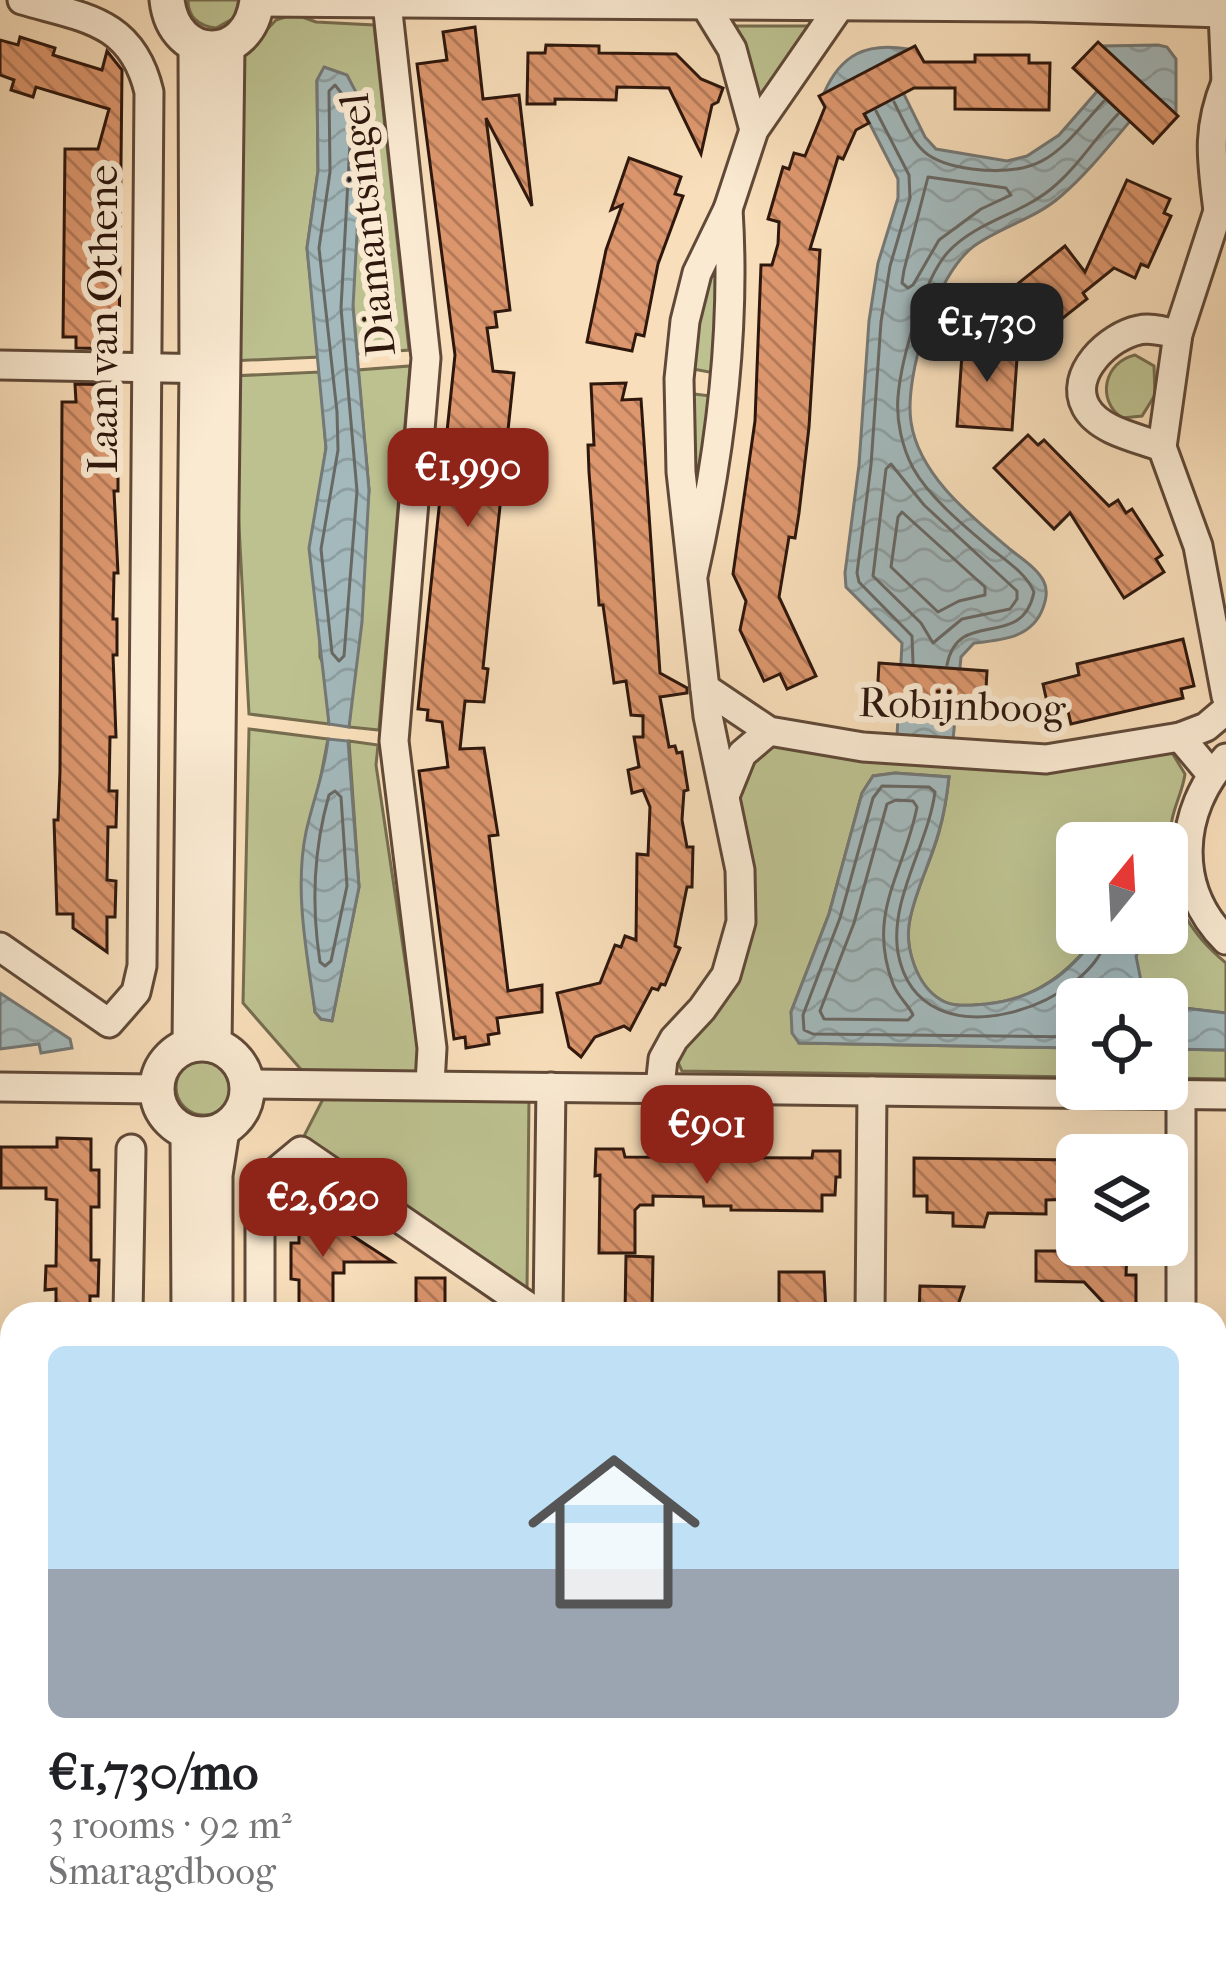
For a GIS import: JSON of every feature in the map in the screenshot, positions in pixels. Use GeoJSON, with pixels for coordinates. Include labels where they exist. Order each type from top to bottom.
{"type":"FeatureCollection","features":[{"type":"Feature","properties":{"kind":"street","name":"Laan van Othene"},"geometry":{"type":"LineString","coordinates":[[0,947],[109,1023],[136,992],[142,967],[148,92],[144,72],[125,39],[108,26],[22,0]]}},
{"type":"Feature","properties":{"kind":"street"},"geometry":{"type":"LineString","coordinates":[[165,1],[180,36],[211,46],[243,36],[254,21],[257,1],[1224,11],[1226,82],[1213,114],[1210,140],[1222,207],[1178,334],[1162,447],[1198,546],[1226,697]]}},
{"type":"Feature","properties":{"kind":"street","name":"Diamantsingel"},"geometry":{"type":"LineString","coordinates":[[387,3],[426,358],[394,741],[432,1048],[430,1084]]}},
{"type":"Feature","properties":{"kind":"street"},"geometry":{"type":"LineString","coordinates":[[705,4],[732,49],[754,130]]}},
{"type":"Feature","properties":{"kind":"street"},"geometry":{"type":"LineString","coordinates":[[660,1087],[663,1059],[674,1039],[726,975],[741,922],[740,870],[705,688],[680,472],[679,379],[685,321],[698,273],[728,209],[754,130],[839,7]]}},
{"type":"Feature","properties":{"kind":"street"},"geometry":{"type":"LineString","coordinates":[[202,1045],[211,46]]}},
{"type":"Feature","properties":{"kind":"street"},"geometry":{"type":"LineString","coordinates":[[693,576],[710,501],[724,381],[732,268],[728,209]]}},
{"type":"Feature","properties":{"kind":"street"},"geometry":{"type":"LineString","coordinates":[[1162,447],[1098,419],[1086,407],[1080,384],[1087,368],[1118,337],[1143,328],[1178,334]]}},
{"type":"Feature","properties":{"kind":"street"},"geometry":{"type":"LineString","coordinates":[[0,365],[210,369]]}},
{"type":"Feature","properties":{"kind":"street"},"geometry":{"type":"LineString","coordinates":[[679,379],[724,381]]}},
{"type":"Feature","properties":{"kind":"street","name":"Robijnboog"},"geometry":{"type":"LineString","coordinates":[[705,688],[769,731],[862,747],[1046,759],[1180,737]]}},
{"type":"Feature","properties":{"kind":"street"},"geometry":{"type":"LineString","coordinates":[[1180,737],[1206,727],[1226,710]]}},
{"type":"Feature","properties":{"kind":"street"},"geometry":{"type":"LineString","coordinates":[[144,715],[206,720]]}},
{"type":"Feature","properties":{"kind":"street"},"geometry":{"type":"LineString","coordinates":[[725,796],[742,754],[769,731]]}},
{"type":"Feature","properties":{"kind":"street"},"geometry":{"type":"LineString","coordinates":[[1180,737],[1219,766],[1195,802],[1188,862],[1193,896],[1226,940]]}},
{"type":"Feature","properties":{"kind":"street"},"geometry":{"type":"LineString","coordinates":[[202,1045],[231,1053],[243,1067],[248,1084],[246,1102],[236,1119],[205,1131],[165,1116],[156,1089],[172,1054],[202,1045]]}},
{"type":"Feature","properties":{"kind":"street"},"geometry":{"type":"LineString","coordinates":[[248,1084],[1056,1093]]}},
{"type":"Feature","properties":{"kind":"street"},"geometry":{"type":"LineString","coordinates":[[0,1087],[156,1089]]}},
{"type":"Feature","properties":{"kind":"street"},"geometry":{"type":"LineString","coordinates":[[543,1302],[551,1087]]}},
{"type":"Feature","properties":{"kind":"street"},"geometry":{"type":"LineString","coordinates":[[870,1302],[872,1091]]}},
{"type":"Feature","properties":{"kind":"street"},"geometry":{"type":"LineString","coordinates":[[1188,1095],[1226,1095]]}},
{"type":"Feature","properties":{"kind":"street"},"geometry":{"type":"LineString","coordinates":[[1181,1110],[1181,1302]]}},
{"type":"Feature","properties":{"kind":"street"},"geometry":{"type":"LineString","coordinates":[[189,1302],[205,1131]]}},
{"type":"Feature","properties":{"kind":"street"},"geometry":{"type":"LineString","coordinates":[[205,1131],[214,1175],[214,1302]]}},
{"type":"Feature","properties":{"kind":"street"},"geometry":{"type":"LineString","coordinates":[[128,1302],[130,1149]]}},
{"type":"Feature","properties":{"kind":"street"},"geometry":{"type":"LineString","coordinates":[[260,1302],[260,1185],[301,1151],[525,1302]]}},
{"type":"Feature","properties":{"kind":"green space"},"geometry":{"type":"Polygon","coordinates":[[[188,0],[239,0],[234,18],[216,28],[196,20],[188,0]]]}},
{"type":"Feature","properties":{"kind":"green space"},"geometry":{"type":"Polygon","coordinates":[[[294,14],[316,22],[374,25],[409,350],[357,354],[317,80],[318,171],[307,248],[319,357],[230,361],[241,57],[276,20],[294,14]]]}},
{"type":"Feature","properties":{"kind":"green space"},"geometry":{"type":"Polygon","coordinates":[[[727,26],[814,26],[770,99],[758,100],[727,26]]]}},
{"type":"Feature","properties":{"kind":"green space"},"geometry":{"type":"Polygon","coordinates":[[[707,275],[717,276],[715,369],[709,372],[693,369],[692,320],[707,275]]]}},
{"type":"Feature","properties":{"kind":"green space"},"geometry":{"type":"Polygon","coordinates":[[[1135,355],[1154,366],[1155,395],[1142,416],[1122,418],[1109,402],[1107,382],[1116,365],[1135,355]]]}},
{"type":"Feature","properties":{"kind":"green space"},"geometry":{"type":"Polygon","coordinates":[[[410,366],[379,730],[349,727],[369,490],[358,370],[410,366]]]}},
{"type":"Feature","properties":{"kind":"green space"},"geometry":{"type":"Polygon","coordinates":[[[320,372],[326,448],[319,497],[320,657],[326,670],[329,724],[249,714],[231,376],[320,372]]]}},
{"type":"Feature","properties":{"kind":"green space"},"geometry":{"type":"Polygon","coordinates":[[[694,394],[711,396],[698,525],[687,401],[694,394]]]}},
{"type":"Feature","properties":{"kind":"green space"},"geometry":{"type":"Polygon","coordinates":[[[249,729],[328,739],[302,876],[315,1012],[321,1019],[332,1020],[359,887],[349,741],[378,745],[376,765],[422,1075],[305,1074],[243,1003],[249,729]]]}},
{"type":"Feature","properties":{"kind":"green space"},"geometry":{"type":"Polygon","coordinates":[[[789,743],[1171,751],[1185,774],[1172,822],[1056,822],[1056,954],[1080,954],[1037,990],[1005,1001],[969,1005],[941,1000],[919,976],[911,953],[910,919],[939,832],[949,777],[873,776],[862,793],[829,914],[791,1012],[799,1043],[1056,1048],[1056,1077],[682,1071],[680,1047],[728,983],[739,775],[765,748],[789,743]]]}},
{"type":"Feature","properties":{"kind":"green space"},"geometry":{"type":"Polygon","coordinates":[[[1188,920],[1226,963],[1226,1013],[1188,1008],[1188,978],[1140,978],[1136,954],[1188,954],[1188,920]]]}},
{"type":"Feature","properties":{"kind":"green space"},"geometry":{"type":"Polygon","coordinates":[[[1188,1049],[1226,1050],[1226,1079],[1188,1078],[1188,1049]]]}},
{"type":"Feature","properties":{"kind":"green space"},"geometry":{"type":"Polygon","coordinates":[[[204,1059],[224,1067],[232,1087],[224,1107],[204,1115],[184,1107],[176,1087],[184,1067],[204,1059]]]}},
{"type":"Feature","properties":{"kind":"green space"},"geometry":{"type":"Polygon","coordinates":[[[529,1097],[527,1291],[304,1136],[323,1099],[529,1097]]]}},
{"type":"Feature","properties":{"kind":"water"},"geometry":{"type":"Polygon","coordinates":[[[1103,46],[1167,47],[1176,59],[1176,114],[1154,94],[1061,196],[974,246],[947,279],[926,327],[910,402],[916,442],[949,494],[1034,569],[1044,582],[1046,595],[1032,626],[1005,639],[974,643],[961,657],[953,740],[897,736],[902,643],[846,587],[845,573],[859,465],[869,321],[878,263],[898,198],[898,179],[848,81],[824,93],[839,69],[857,54],[880,47],[908,49],[887,60],[925,137],[936,149],[1007,161],[1027,156],[1059,135],[1121,64],[1103,46]]]}},
{"type":"Feature","properties":{"kind":"water"},"geometry":{"type":"Polygon","coordinates":[[[324,67],[347,75],[358,96],[363,124],[353,307],[369,490],[362,622],[349,727],[329,724],[309,548],[326,448],[307,248],[318,171],[317,80],[324,67]]]}},
{"type":"Feature","properties":{"kind":"water"},"geometry":{"type":"Polygon","coordinates":[[[328,739],[348,741],[359,887],[332,1021],[315,1012],[301,899],[306,832],[328,739]]]}},
{"type":"Feature","properties":{"kind":"water"},"geometry":{"type":"Polygon","coordinates":[[[873,776],[949,777],[941,825],[909,930],[914,964],[932,993],[957,1005],[1004,1001],[1051,982],[1081,954],[1137,954],[1140,978],[1056,978],[1056,1048],[799,1043],[792,1033],[791,1012],[829,914],[862,793],[873,776]]]}},
{"type":"Feature","properties":{"kind":"water"},"geometry":{"type":"Polygon","coordinates":[[[0,993],[70,1039],[72,1048],[41,1053],[39,1044],[0,1049],[0,993]]]}},
{"type":"Feature","properties":{"kind":"water"},"geometry":{"type":"Polygon","coordinates":[[[1188,1008],[1226,1013],[1226,1050],[1188,1049],[1188,1008]]]}},
{"type":"Feature","properties":{"kind":"building"},"geometry":{"type":"Polygon","coordinates":[[[475,27],[483,99],[519,95],[532,206],[486,118],[510,310],[495,312],[497,327],[487,328],[493,371],[514,373],[483,668],[488,669],[484,702],[465,701],[460,749],[484,748],[498,835],[489,836],[508,991],[542,985],[542,1012],[497,1018],[499,1033],[488,1035],[489,1044],[466,1048],[465,1037],[454,1039],[419,771],[448,767],[442,722],[427,720],[428,710],[418,709],[455,355],[417,64],[447,60],[443,32],[475,27]]]}},
{"type":"Feature","properties":{"kind":"building"},"geometry":{"type":"Polygon","coordinates":[[[20,37],[55,48],[53,55],[102,70],[107,51],[122,70],[119,349],[76,348],[76,337],[63,337],[65,149],[98,149],[109,109],[36,87],[33,97],[11,90],[14,80],[0,75],[0,40],[18,45],[20,37]]]}},
{"type":"Feature","properties":{"kind":"building"},"geometry":{"type":"Polygon","coordinates":[[[1098,42],[1178,116],[1153,143],[1073,68],[1098,42]]]}},
{"type":"Feature","properties":{"kind":"building"},"geometry":{"type":"Polygon","coordinates":[[[546,45],[599,46],[599,53],[676,54],[701,79],[723,88],[712,105],[701,154],[669,88],[617,87],[616,100],[555,99],[555,104],[527,104],[528,53],[545,53],[546,45]]]}},
{"type":"Feature","properties":{"kind":"building"},"geometry":{"type":"Polygon","coordinates":[[[915,46],[924,62],[1029,55],[1029,63],[1050,63],[1049,110],[955,109],[955,88],[914,88],[864,114],[869,123],[856,130],[843,159],[838,157],[810,249],[820,250],[809,427],[795,538],[789,537],[779,597],[816,676],[787,689],[780,674],[764,681],[740,630],[746,601],[733,574],[755,421],[761,265],[772,265],[778,244],[779,222],[768,219],[783,167],[789,169],[794,153],[805,156],[825,107],[819,96],[915,46]]]}},
{"type":"Feature","properties":{"kind":"building"},"geometry":{"type":"Polygon","coordinates":[[[629,158],[681,177],[675,194],[683,196],[658,264],[644,336],[636,334],[632,351],[587,342],[606,250],[622,205],[611,210],[629,158]]]}},
{"type":"Feature","properties":{"kind":"building"},"geometry":{"type":"Polygon","coordinates":[[[1127,180],[1170,199],[1164,213],[1171,216],[1148,267],[1141,264],[1135,278],[1114,268],[1083,293],[1087,299],[1044,333],[1010,290],[1065,246],[1085,272],[1127,180]]]}},
{"type":"Feature","properties":{"kind":"building"},"geometry":{"type":"Polygon","coordinates":[[[963,340],[1018,344],[1012,430],[957,426],[963,340]]]}},
{"type":"Feature","properties":{"kind":"building"},"geometry":{"type":"Polygon","coordinates":[[[626,383],[622,400],[641,399],[660,673],[687,688],[687,693],[660,697],[669,747],[682,752],[688,790],[684,791],[682,820],[687,847],[693,847],[692,887],[687,887],[675,946],[680,948],[665,985],[652,988],[630,1030],[624,1026],[595,1037],[581,1057],[569,1047],[557,993],[600,983],[615,945],[621,947],[625,936],[636,940],[637,854],[648,855],[650,807],[643,790],[632,793],[628,770],[639,767],[634,737],[643,737],[643,716],[631,715],[626,681],[614,683],[603,605],[599,605],[589,472],[588,445],[594,445],[591,384],[626,383]]]}},
{"type":"Feature","properties":{"kind":"building"},"geometry":{"type":"Polygon","coordinates":[[[75,384],[118,385],[118,491],[114,491],[118,573],[114,573],[113,619],[117,619],[117,655],[113,655],[116,737],[110,737],[109,791],[117,791],[116,827],[108,827],[107,880],[116,881],[115,917],[107,917],[107,952],[73,928],[73,914],[57,914],[54,820],[58,820],[60,772],[62,402],[76,402],[75,384]]]}},
{"type":"Feature","properties":{"kind":"building"},"geometry":{"type":"Polygon","coordinates":[[[1028,435],[1038,445],[1044,440],[1109,506],[1118,500],[1126,513],[1132,509],[1162,555],[1156,559],[1164,572],[1124,598],[1070,513],[1054,529],[994,468],[1028,435]]]}},
{"type":"Feature","properties":{"kind":"building"},"geometry":{"type":"Polygon","coordinates":[[[1183,639],[1194,686],[1181,689],[1183,698],[1071,724],[1068,711],[1050,715],[1043,684],[1079,675],[1077,664],[1183,639]]]}},
{"type":"Feature","properties":{"kind":"building"},"geometry":{"type":"Polygon","coordinates":[[[879,663],[987,671],[985,707],[877,699],[879,663]]]}},
{"type":"Feature","properties":{"kind":"building"},"geometry":{"type":"Polygon","coordinates":[[[57,1138],[91,1139],[91,1170],[99,1170],[99,1207],[91,1207],[91,1260],[99,1260],[98,1296],[90,1296],[90,1302],[56,1302],[56,1289],[45,1290],[46,1266],[56,1266],[57,1200],[46,1199],[46,1188],[1,1188],[1,1147],[57,1147],[57,1138]]]}},
{"type":"Feature","properties":{"kind":"building"},"geometry":{"type":"Polygon","coordinates":[[[596,1149],[623,1149],[625,1157],[812,1158],[813,1151],[840,1151],[840,1177],[836,1177],[835,1195],[822,1195],[822,1211],[731,1210],[731,1206],[704,1206],[703,1197],[653,1196],[653,1205],[635,1210],[635,1253],[599,1253],[596,1149]]]}},
{"type":"Feature","properties":{"kind":"building"},"geometry":{"type":"Polygon","coordinates":[[[914,1158],[1056,1160],[1056,1200],[1046,1200],[1046,1214],[988,1213],[984,1227],[953,1226],[953,1213],[927,1212],[927,1196],[914,1196],[914,1158]]]}},
{"type":"Feature","properties":{"kind":"building"},"geometry":{"type":"Polygon","coordinates":[[[299,1201],[393,1262],[344,1262],[344,1273],[333,1273],[333,1302],[299,1302],[299,1280],[291,1279],[291,1243],[299,1243],[299,1201]]]}},
{"type":"Feature","properties":{"kind":"building"},"geometry":{"type":"Polygon","coordinates":[[[1036,1251],[1056,1251],[1056,1266],[1126,1266],[1126,1275],[1136,1275],[1136,1302],[1103,1302],[1084,1282],[1036,1281],[1036,1251]]]}},
{"type":"Feature","properties":{"kind":"building"},"geometry":{"type":"Polygon","coordinates":[[[626,1256],[653,1257],[652,1302],[625,1302],[626,1256]]]}},
{"type":"Feature","properties":{"kind":"building"},"geometry":{"type":"Polygon","coordinates":[[[779,1272],[824,1272],[825,1302],[779,1302],[779,1272]]]}},
{"type":"Feature","properties":{"kind":"building"},"geometry":{"type":"Polygon","coordinates":[[[416,1278],[445,1278],[445,1302],[416,1302],[416,1278]]]}},
{"type":"Feature","properties":{"kind":"building"},"geometry":{"type":"Polygon","coordinates":[[[920,1286],[964,1287],[959,1302],[919,1302],[920,1286]]]}}]}
